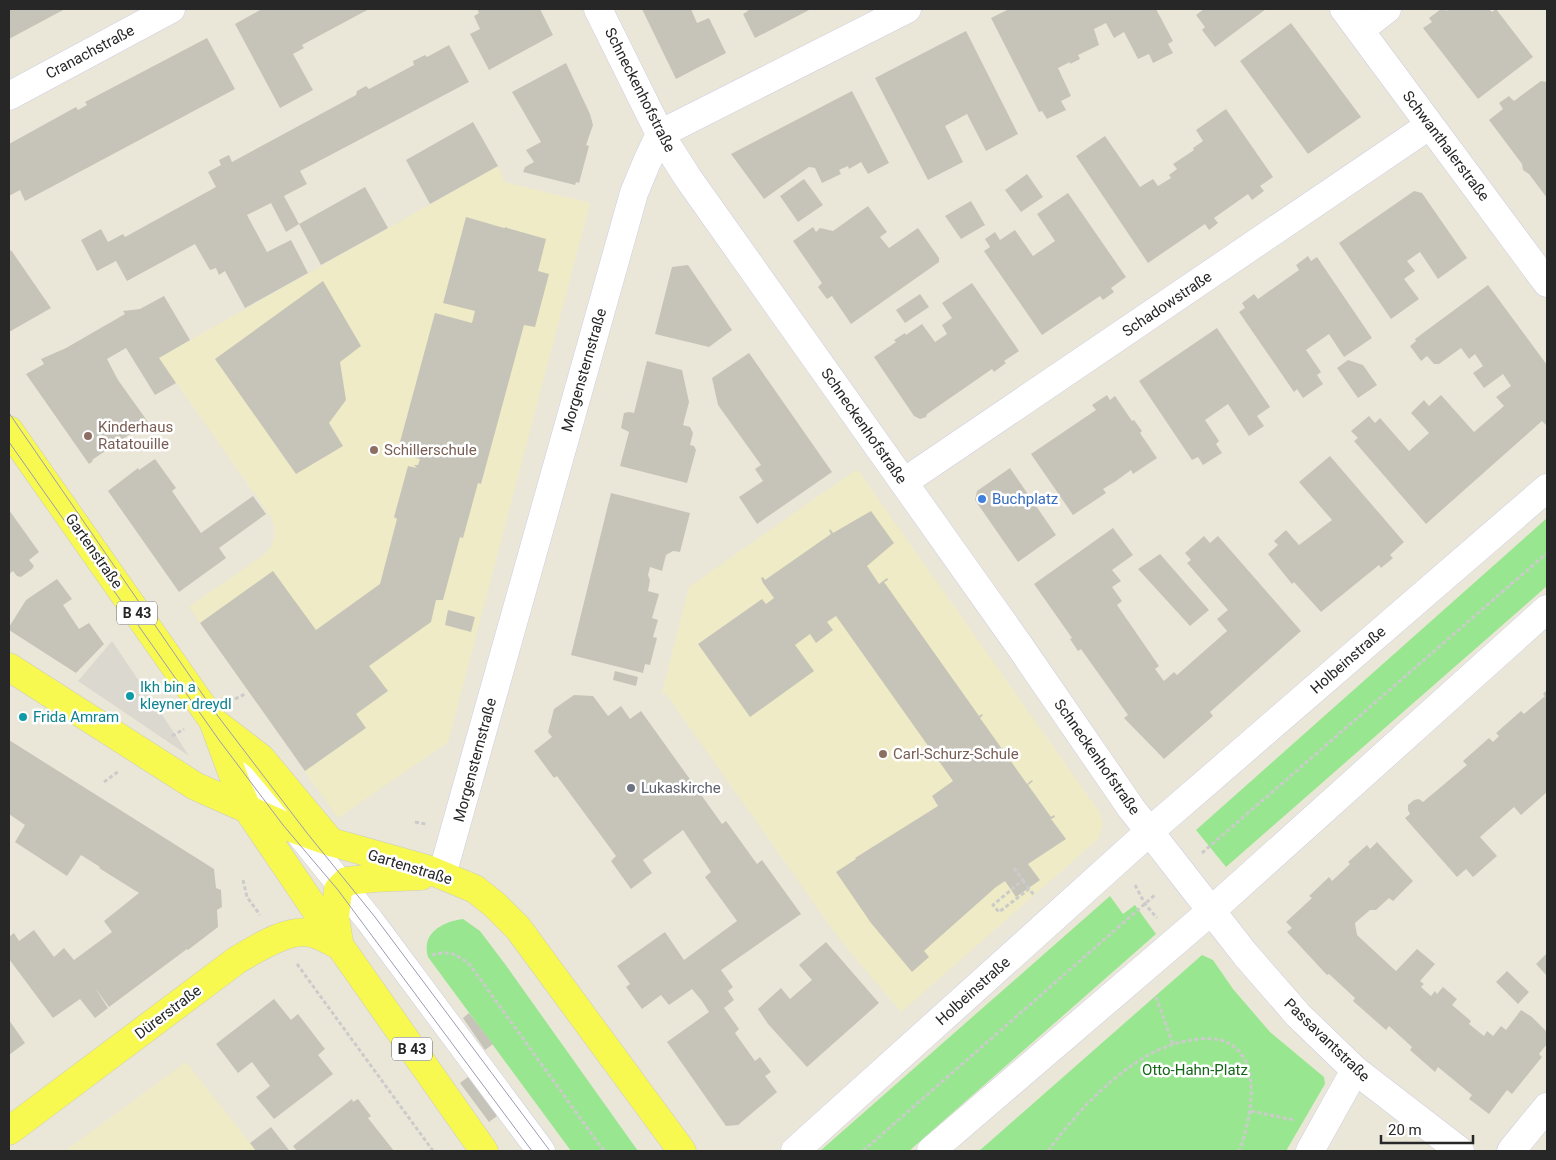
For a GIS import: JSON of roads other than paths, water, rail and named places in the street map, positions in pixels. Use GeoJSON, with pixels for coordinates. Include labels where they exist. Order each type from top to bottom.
{"type":"FeatureCollection","features":[{"type":"Feature","properties":{"kind":"main road","name":"Gartenstraße"},"geometry":{"type":"LineString","coordinates":[[9,430],[213,721],[248,810],[340,946],[484,1151]]}},
{"type":"Feature","properties":{"kind":"main road"},"geometry":{"type":"LineString","coordinates":[[9,668],[195,786],[248,810],[331,842]]}},
{"type":"Feature","properties":{"kind":"main road","name":"Gartenstraße"},"geometry":{"type":"LineString","coordinates":[[213,721],[260,758],[331,842],[428,869],[475,889],[495,905],[518,928],[682,1151]]}},
{"type":"Feature","properties":{"kind":"main road"},"geometry":{"type":"LineString","coordinates":[[340,946],[335,917],[338,890],[347,881],[442,875]]}},
{"type":"Feature","properties":{"kind":"main road","name":"Dürerstraße"},"geometry":{"type":"LineString","coordinates":[[9,1131],[237,960],[278,938],[309,932],[340,946]]}},
{"type":"Feature","properties":{"kind":"street","name":"Cranachstraße"},"geometry":{"type":"LineString","coordinates":[[9,96],[170,9]]}},
{"type":"Feature","properties":{"kind":"street","name":"Schneckenhofstraße"},"geometry":{"type":"LineString","coordinates":[[598,9],[660,134],[688,178],[1021,648],[1131,808],[1150,831]]}},
{"type":"Feature","properties":{"kind":"street"},"geometry":{"type":"LineString","coordinates":[[660,134],[906,9]]}},
{"type":"Feature","properties":{"kind":"street"},"geometry":{"type":"LineString","coordinates":[[1352,19],[1387,9]]}},
{"type":"Feature","properties":{"kind":"street","name":"Schwanthalerstraße"},"geometry":{"type":"LineString","coordinates":[[1352,19],[1547,283]]}},
{"type":"Feature","properties":{"kind":"street","name":"Schadowstraße"},"geometry":{"type":"LineString","coordinates":[[904,482],[1430,125]]}},
{"type":"Feature","properties":{"kind":"street","name":"Morgensternstraße"},"geometry":{"type":"LineString","coordinates":[[442,875],[634,193],[660,134]]}},
{"type":"Feature","properties":{"kind":"street","name":"Holbeinstraße"},"geometry":{"type":"LineString","coordinates":[[795,1151],[1150,831],[1547,488]]}},
{"type":"Feature","properties":{"kind":"street"},"geometry":{"type":"LineString","coordinates":[[931,1151],[1210,911],[1547,609]]}},
{"type":"Feature","properties":{"kind":"street"},"geometry":{"type":"LineString","coordinates":[[213,721],[370,921],[541,1151]]}},
{"type":"Feature","properties":{"kind":"street"},"geometry":{"type":"LineString","coordinates":[[1150,831],[1210,911]]}},
{"type":"Feature","properties":{"kind":"street","name":"Passavantstraße"},"geometry":{"type":"LineString","coordinates":[[1210,911],[1298,1015],[1355,1070],[1460,1151]]}},
{"type":"Feature","properties":{"kind":"street"},"geometry":{"type":"LineString","coordinates":[[1310,1151],[1355,1070]]}},
{"type":"Feature","properties":{"kind":"street"},"geometry":{"type":"LineString","coordinates":[[1511,1151],[1547,1107]]}},
{"type":"Feature","properties":{"kind":"tram line"},"geometry":{"type":"LineString","coordinates":[[9,413],[214,711],[307,833],[375,917],[550,1151]]}},
{"type":"Feature","properties":{"kind":"tram line"},"geometry":{"type":"LineString","coordinates":[[9,442],[219,740],[283,825],[338,890],[532,1151]]}},
{"type":"Feature","properties":{"kind":"place","name":"Kinderhaus Ratatouille"},"geometry":{"type":"Point","coordinates":[88,436]}},
{"type":"Feature","properties":{"kind":"place","name":"Schillerschule"},"geometry":{"type":"Point","coordinates":[374,450]}},
{"type":"Feature","properties":{"kind":"place","name":"Buchplatz"},"geometry":{"type":"Point","coordinates":[982,499]}},
{"type":"Feature","properties":{"kind":"place","name":"Ikh bin a kleyner dreydl"},"geometry":{"type":"Point","coordinates":[130,696]}},
{"type":"Feature","properties":{"kind":"place","name":"Frida Amram"},"geometry":{"type":"Point","coordinates":[23,717]}},
{"type":"Feature","properties":{"kind":"place","name":"Carl-Schurz-Schule"},"geometry":{"type":"Point","coordinates":[883,754]}},
{"type":"Feature","properties":{"kind":"place","name":"Lukaskirche"},"geometry":{"type":"Point","coordinates":[631,788]}},
{"type":"Feature","properties":{"kind":"park label","name":"Otto-Hahn-Platz"},"geometry":{"type":"Point","coordinates":[1195,1070]}}]}
